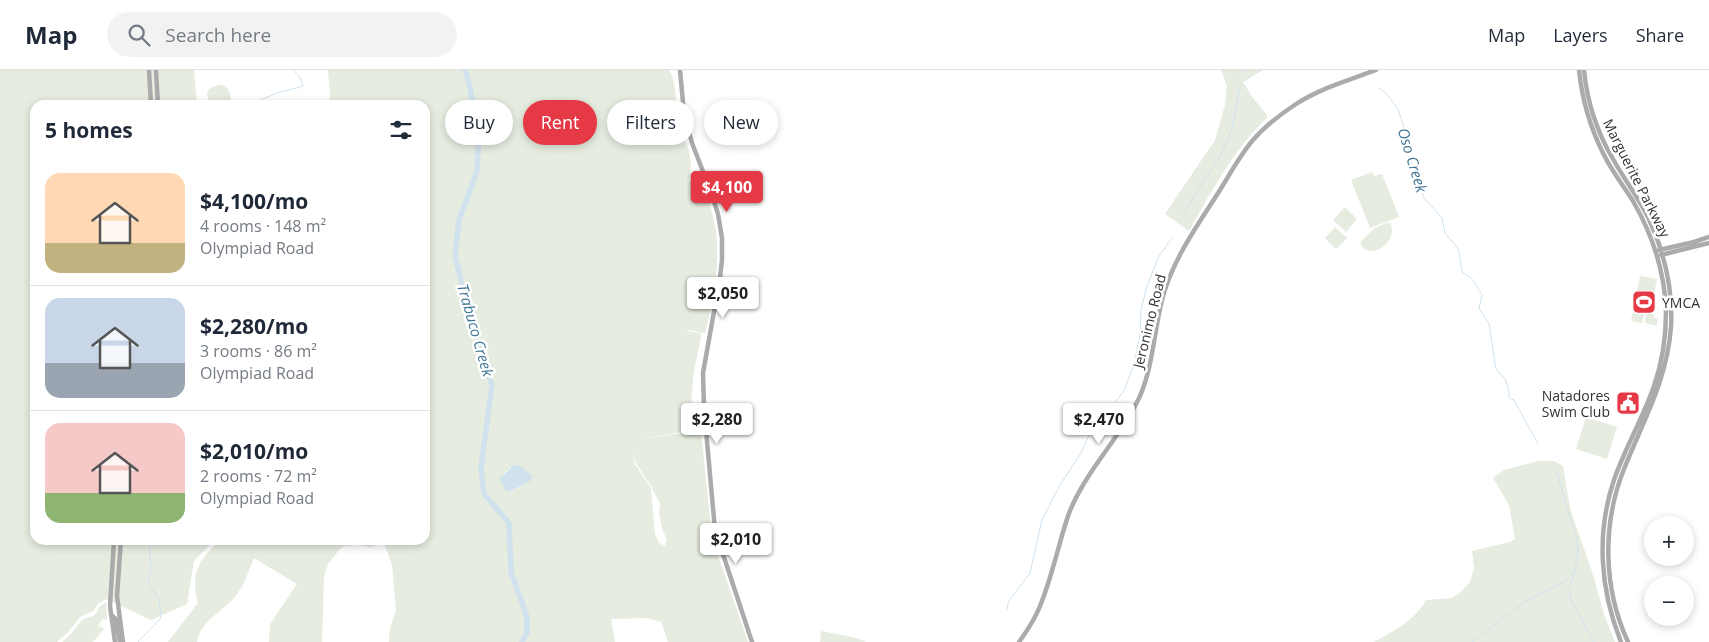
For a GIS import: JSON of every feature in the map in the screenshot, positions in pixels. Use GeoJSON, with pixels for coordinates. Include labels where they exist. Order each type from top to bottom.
{"type":"FeatureCollection","features":[{"type":"Feature","properties":{"kind":"main road"},"geometry":{"type":"LineString","coordinates":[[149,70],[151,100]]}},
{"type":"Feature","properties":{"kind":"main road"},"geometry":{"type":"LineString","coordinates":[[156,70],[158,100]]}},
{"type":"Feature","properties":{"kind":"main road"},"geometry":{"type":"LineString","coordinates":[[680,70],[684,113],[692,143],[718,214],[722,238],[720,278],[703,373],[704,408],[716,530],[752,642]]}},
{"type":"Feature","properties":{"kind":"main road","name":"Jeronimo Road"},"geometry":{"type":"LineString","coordinates":[[1019,642],[1039,608],[1048,586],[1068,516],[1075,501],[1091,472],[1123,428],[1140,396],[1148,372],[1162,301],[1170,273],[1196,227],[1246,148],[1261,131],[1292,106],[1314,93],[1376,70]]}},
{"type":"Feature","properties":{"kind":"main road","name":"Marguerite Parkway"},"geometry":{"type":"LineString","coordinates":[[1579,70],[1584,103],[1604,149],[1648,217],[1667,278],[1670,304],[1670,333],[1665,365],[1653,406],[1618,485],[1608,537],[1611,585],[1618,617],[1628,642]]}},
{"type":"Feature","properties":{"kind":"main road","name":"Marguerite Parkway"},"geometry":{"type":"LineString","coordinates":[[1584,70],[1589,101],[1604,149]]}},
{"type":"Feature","properties":{"kind":"main road"},"geometry":{"type":"LineString","coordinates":[[1659,253],[1709,237]]}},
{"type":"Feature","properties":{"kind":"main road"},"geometry":{"type":"LineString","coordinates":[[1659,253],[1709,243]]}},
{"type":"Feature","properties":{"kind":"main road","name":"Marguerite Parkway"},"geometry":{"type":"LineString","coordinates":[[1621,642],[1611,613],[1606,589],[1602,561],[1603,531],[1608,502],[1615,478],[1646,405],[1660,364],[1666,310],[1659,253]]}},
{"type":"Feature","properties":{"kind":"main road"},"geometry":{"type":"LineString","coordinates":[[114,545],[110,596],[111,616],[116,624],[121,642]]}},
{"type":"Feature","properties":{"kind":"main road"},"geometry":{"type":"LineString","coordinates":[[115,642],[121,545]]}},
{"type":"Feature","properties":{"kind":"shaded area"},"geometry":{"type":"Polygon","coordinates":[[[0,70],[194,70],[197,100],[30,100],[30,545],[210,545],[194,561],[187,604],[151,620],[106,599],[98,604],[93,611],[80,617],[57,642],[0,642],[0,70]]]}},
{"type":"Feature","properties":{"kind":"shaded area"},"geometry":{"type":"Polygon","coordinates":[[[328,70],[669,70],[674,84],[676,100],[607,100],[607,145],[687,145],[691,162],[688,182],[700,177],[714,220],[717,239],[716,280],[705,333],[687,331],[701,333],[692,387],[693,430],[635,440],[701,430],[712,538],[748,642],[668,642],[661,622],[647,618],[611,619],[615,642],[389,642],[390,628],[396,610],[392,565],[385,545],[430,545],[430,100],[329,100],[328,70]],[[635,451],[634,463],[651,488],[655,534],[659,543],[665,546],[667,539],[662,529],[659,513],[660,504],[651,486],[635,462],[635,451]],[[511,465],[499,479],[510,492],[526,483],[520,466],[511,465]]]}},
{"type":"Feature","properties":{"kind":"shaded area"},"geometry":{"type":"Polygon","coordinates":[[[1221,70],[1263,70],[1243,82],[1267,115],[1267,118],[1234,157],[1214,187],[1189,231],[1165,214],[1215,140],[1225,105],[1227,86],[1221,70]]]}},
{"type":"Feature","properties":{"kind":"shaded area"},"geometry":{"type":"Polygon","coordinates":[[[220,85],[226,87],[230,100],[209,100],[207,94],[211,88],[220,85]]]}},
{"type":"Feature","properties":{"kind":"shaded area"},"geometry":{"type":"Polygon","coordinates":[[[1372,172],[1374,176],[1382,174],[1399,217],[1370,228],[1351,180],[1372,172]]]}},
{"type":"Feature","properties":{"kind":"shaded area"},"geometry":{"type":"Polygon","coordinates":[[[1345,207],[1357,219],[1346,232],[1333,220],[1345,207]]]}},
{"type":"Feature","properties":{"kind":"shaded area"},"geometry":{"type":"Polygon","coordinates":[[[1390,223],[1392,229],[1386,245],[1376,250],[1364,249],[1360,242],[1375,228],[1390,223]]]}},
{"type":"Feature","properties":{"kind":"shaded area"},"geometry":{"type":"Polygon","coordinates":[[[1335,227],[1347,238],[1336,249],[1325,238],[1335,227]]]}},
{"type":"Feature","properties":{"kind":"shaded area"},"geometry":{"type":"Polygon","coordinates":[[[1640,276],[1657,279],[1650,314],[1654,315],[1653,318],[1658,319],[1657,326],[1645,323],[1646,315],[1649,314],[1644,314],[1642,323],[1631,321],[1640,276]]]}},
{"type":"Feature","properties":{"kind":"shaded area"},"geometry":{"type":"Polygon","coordinates":[[[1586,417],[1617,427],[1607,459],[1576,449],[1586,417]]]}},
{"type":"Feature","properties":{"kind":"shaded area"},"geometry":{"type":"Polygon","coordinates":[[[1538,461],[1554,461],[1563,466],[1570,508],[1604,614],[1615,642],[1374,642],[1410,619],[1426,600],[1452,598],[1461,592],[1470,582],[1474,568],[1472,551],[1510,542],[1515,539],[1509,505],[1493,478],[1504,470],[1538,461]]]}},
{"type":"Feature","properties":{"kind":"shaded area"},"geometry":{"type":"Polygon","coordinates":[[[215,545],[357,545],[345,546],[340,549],[328,564],[324,577],[322,642],[269,642],[270,624],[297,584],[254,558],[240,590],[203,627],[197,642],[168,642],[198,603],[195,583],[201,561],[215,545]]]}},
{"type":"Feature","properties":{"kind":"shaded area"},"geometry":{"type":"Polygon","coordinates":[[[357,545],[378,545],[371,547],[357,545]]]}},
{"type":"Feature","properties":{"kind":"shaded area"},"geometry":{"type":"Polygon","coordinates":[[[106,602],[107,620],[103,619],[98,626],[104,629],[93,642],[62,642],[82,620],[95,615],[100,606],[106,602]]]}},
{"type":"Feature","properties":{"kind":"shaded area"},"geometry":{"type":"Polygon","coordinates":[[[821,631],[851,637],[866,642],[820,642],[821,631]]]}},
{"type":"Feature","properties":{"kind":"water"},"geometry":{"type":"Polygon","coordinates":[[[511,465],[520,466],[532,475],[532,478],[530,481],[509,492],[503,488],[504,486],[499,479],[511,468],[511,465]]]}},
{"type":"Feature","properties":{"kind":"waterway"},"geometry":{"type":"LineString","coordinates":[[261,100],[277,93],[303,86],[300,77],[293,70]]}},
{"type":"Feature","properties":{"kind":"waterway","name":"Trabuco Creek"},"geometry":{"type":"LineString","coordinates":[[465,70],[479,135],[477,171],[459,220],[455,256],[472,325],[492,385],[481,468],[484,494],[509,523],[511,572],[527,617],[527,633],[522,642]]}},
{"type":"Feature","properties":{"kind":"waterway"},"geometry":{"type":"LineString","coordinates":[[1183,214],[1221,154],[1232,129],[1240,86]]}},
{"type":"Feature","properties":{"kind":"waterway","name":"Oso Creek"},"geometry":{"type":"LineString","coordinates":[[1379,88],[1386,93],[1398,109],[1406,133],[1410,158],[1424,198],[1442,218],[1445,233],[1459,252],[1462,272],[1472,279],[1482,295],[1479,308],[1489,324],[1496,369],[1505,379],[1509,390],[1509,398],[1514,400],[1538,444]]}},
{"type":"Feature","properties":{"kind":"waterway"},"geometry":{"type":"LineString","coordinates":[[1007,610],[1011,598],[1030,573],[1042,520],[1060,485],[1081,453],[1089,435],[1124,391],[1134,364],[1140,335],[1141,310],[1147,286],[1159,256],[1172,238]]}},
{"type":"Feature","properties":{"kind":"waterway","name":"Oso Creek"},"geometry":{"type":"LineString","coordinates":[[1549,465],[1557,473],[1576,535],[1578,549],[1571,585]]}},
{"type":"Feature","properties":{"kind":"waterway"},"geometry":{"type":"LineString","coordinates":[[138,642],[161,618],[159,599],[148,583],[151,568],[149,547],[154,545]]}},
{"type":"Feature","properties":{"kind":"waterway"},"geometry":{"type":"LineString","coordinates":[[1472,642],[1526,601],[1564,582],[1573,572]]}},
{"type":"Feature","properties":{"kind":"waterway","name":"Oso Creek"},"geometry":{"type":"LineString","coordinates":[[1570,588],[1572,602],[1594,642]]}},
{"type":"Feature","properties":{"kind":"place","name":"YMCA"},"geometry":{"type":"Point","coordinates":[1644,302]}},
{"type":"Feature","properties":{"kind":"place","name":"Natadores Swim Club"},"geometry":{"type":"Point","coordinates":[1628,403]}}]}
